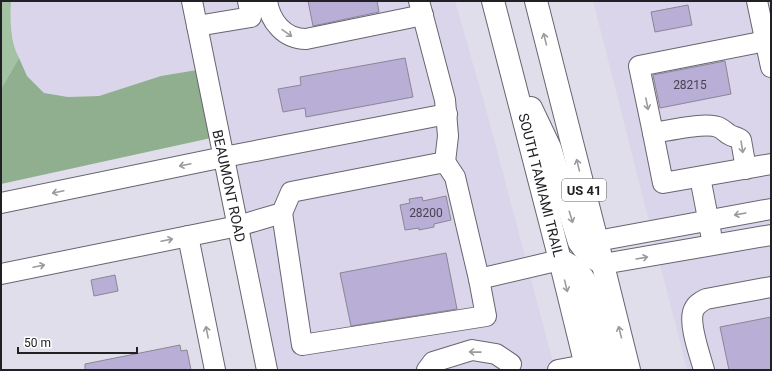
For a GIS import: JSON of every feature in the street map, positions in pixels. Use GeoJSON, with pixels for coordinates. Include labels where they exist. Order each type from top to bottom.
{"type":"FeatureCollection","features":[{"type":"Feature","properties":{"kind":"main road","name":"SOUTH TAMIAMI TRAIL"},"geometry":{"type":"LineString","coordinates":[[493,1],[560,260],[586,368]]}},
{"type":"Feature","properties":{"kind":"main road","name":"US 41"},"geometry":{"type":"LineString","coordinates":[[536,1],[629,370]]}},
{"type":"Feature","properties":{"kind":"main road"},"geometry":{"type":"LineString","coordinates":[[510,64],[550,148],[580,242],[588,254],[603,264]]}},
{"type":"Feature","properties":{"kind":"main road"},"geometry":{"type":"LineString","coordinates":[[560,260],[572,265],[582,275],[588,287],[609,370]]}},
{"type":"Feature","properties":{"kind":"street","name":"BEAUMONT ROAD"},"geometry":{"type":"LineString","coordinates":[[192,1],[267,370]]}},
{"type":"Feature","properties":{"kind":"street"},"geometry":{"type":"LineString","coordinates":[[197,26],[251,17],[248,1]]}},
{"type":"Feature","properties":{"kind":"street"},"geometry":{"type":"LineString","coordinates":[[267,1],[270,13],[278,26],[288,35],[299,39],[306,39],[421,8],[445,100],[448,136],[445,162],[455,177],[479,279],[486,316],[302,345],[282,214],[291,192],[445,162]]}},
{"type":"Feature","properties":{"kind":"street"},"geometry":{"type":"LineString","coordinates":[[763,10],[769,53],[639,66],[663,183],[771,164]]}},
{"type":"Feature","properties":{"kind":"street"},"geometry":{"type":"LineString","coordinates":[[1,204],[224,157],[446,114]]}},
{"type":"Feature","properties":{"kind":"street"},"geometry":{"type":"LineString","coordinates":[[653,133],[689,127],[720,127],[729,134],[741,140],[746,169]]}},
{"type":"Feature","properties":{"kind":"street"},"geometry":{"type":"LineString","coordinates":[[700,177],[713,246]]}},
{"type":"Feature","properties":{"kind":"street"},"geometry":{"type":"LineString","coordinates":[[597,241],[771,209]]}},
{"type":"Feature","properties":{"kind":"street"},"geometry":{"type":"LineString","coordinates":[[1,274],[238,226],[282,214]]}},
{"type":"Feature","properties":{"kind":"street"},"geometry":{"type":"LineString","coordinates":[[603,264],[771,235]]}},
{"type":"Feature","properties":{"kind":"street"},"geometry":{"type":"LineString","coordinates":[[188,236],[215,370]]}},
{"type":"Feature","properties":{"kind":"street"},"geometry":{"type":"LineString","coordinates":[[479,279],[560,260]]}},
{"type":"Feature","properties":{"kind":"street"},"geometry":{"type":"LineString","coordinates":[[704,370],[692,321],[693,311],[698,303],[706,299],[771,287]]}},
{"type":"Feature","properties":{"kind":"street"},"geometry":{"type":"LineString","coordinates":[[427,370],[433,362],[472,350],[496,354],[512,368]]}},
{"type":"Feature","properties":{"kind":"street"},"geometry":{"type":"LineString","coordinates":[[558,370],[586,368]]}},
{"type":"Feature","properties":{"kind":"shaded area"},"geometry":{"type":"Polygon","coordinates":[[[11,1],[455,1],[489,120],[555,370],[276,370],[197,70],[161,76],[99,96],[68,97],[44,93],[27,76],[16,53],[11,29],[11,1]]]}},
{"type":"Feature","properties":{"kind":"shaded area"},"geometry":{"type":"Polygon","coordinates":[[[593,1],[771,1],[771,370],[687,370],[593,1]]]}},
{"type":"Feature","properties":{"kind":"green space"},"geometry":{"type":"Polygon","coordinates":[[[1,1],[11,1],[12,38],[19,58],[1,89],[1,1]]]}},
{"type":"Feature","properties":{"kind":"green space"},"geometry":{"type":"Polygon","coordinates":[[[19,58],[27,76],[44,93],[68,97],[99,96],[161,76],[197,70],[211,138],[1,184],[1,89],[19,58]]]}},
{"type":"Feature","properties":{"kind":"building"},"geometry":{"type":"Polygon","coordinates":[[[308,1],[377,1],[379,12],[313,26],[308,1]]]}},
{"type":"Feature","properties":{"kind":"building"},"geometry":{"type":"Polygon","coordinates":[[[688,5],[692,25],[655,32],[651,12],[688,5]]]}},
{"type":"Feature","properties":{"kind":"building"},"geometry":{"type":"Polygon","coordinates":[[[405,58],[413,97],[306,117],[305,108],[283,112],[278,89],[301,85],[300,77],[405,58]]]}},
{"type":"Feature","properties":{"kind":"building"},"geometry":{"type":"Polygon","coordinates":[[[725,61],[731,94],[660,108],[653,75],[725,61]]]}},
{"type":"Feature","properties":{"kind":"building"},"geometry":{"type":"Polygon","coordinates":[[[446,196],[451,220],[434,224],[434,227],[419,230],[419,228],[405,230],[400,205],[410,203],[409,199],[422,197],[423,201],[446,196]]]}},
{"type":"Feature","properties":{"kind":"building"},"geometry":{"type":"Polygon","coordinates":[[[446,253],[457,309],[351,326],[340,273],[446,253]]]}},
{"type":"Feature","properties":{"kind":"building"},"geometry":{"type":"Polygon","coordinates":[[[115,275],[118,291],[94,296],[91,280],[115,275]]]}},
{"type":"Feature","properties":{"kind":"building"},"geometry":{"type":"Polygon","coordinates":[[[771,317],[771,370],[729,370],[720,327],[771,317]]]}},
{"type":"Feature","properties":{"kind":"building"},"geometry":{"type":"Polygon","coordinates":[[[180,345],[181,351],[187,350],[191,370],[85,370],[85,364],[180,345]]]}}]}
